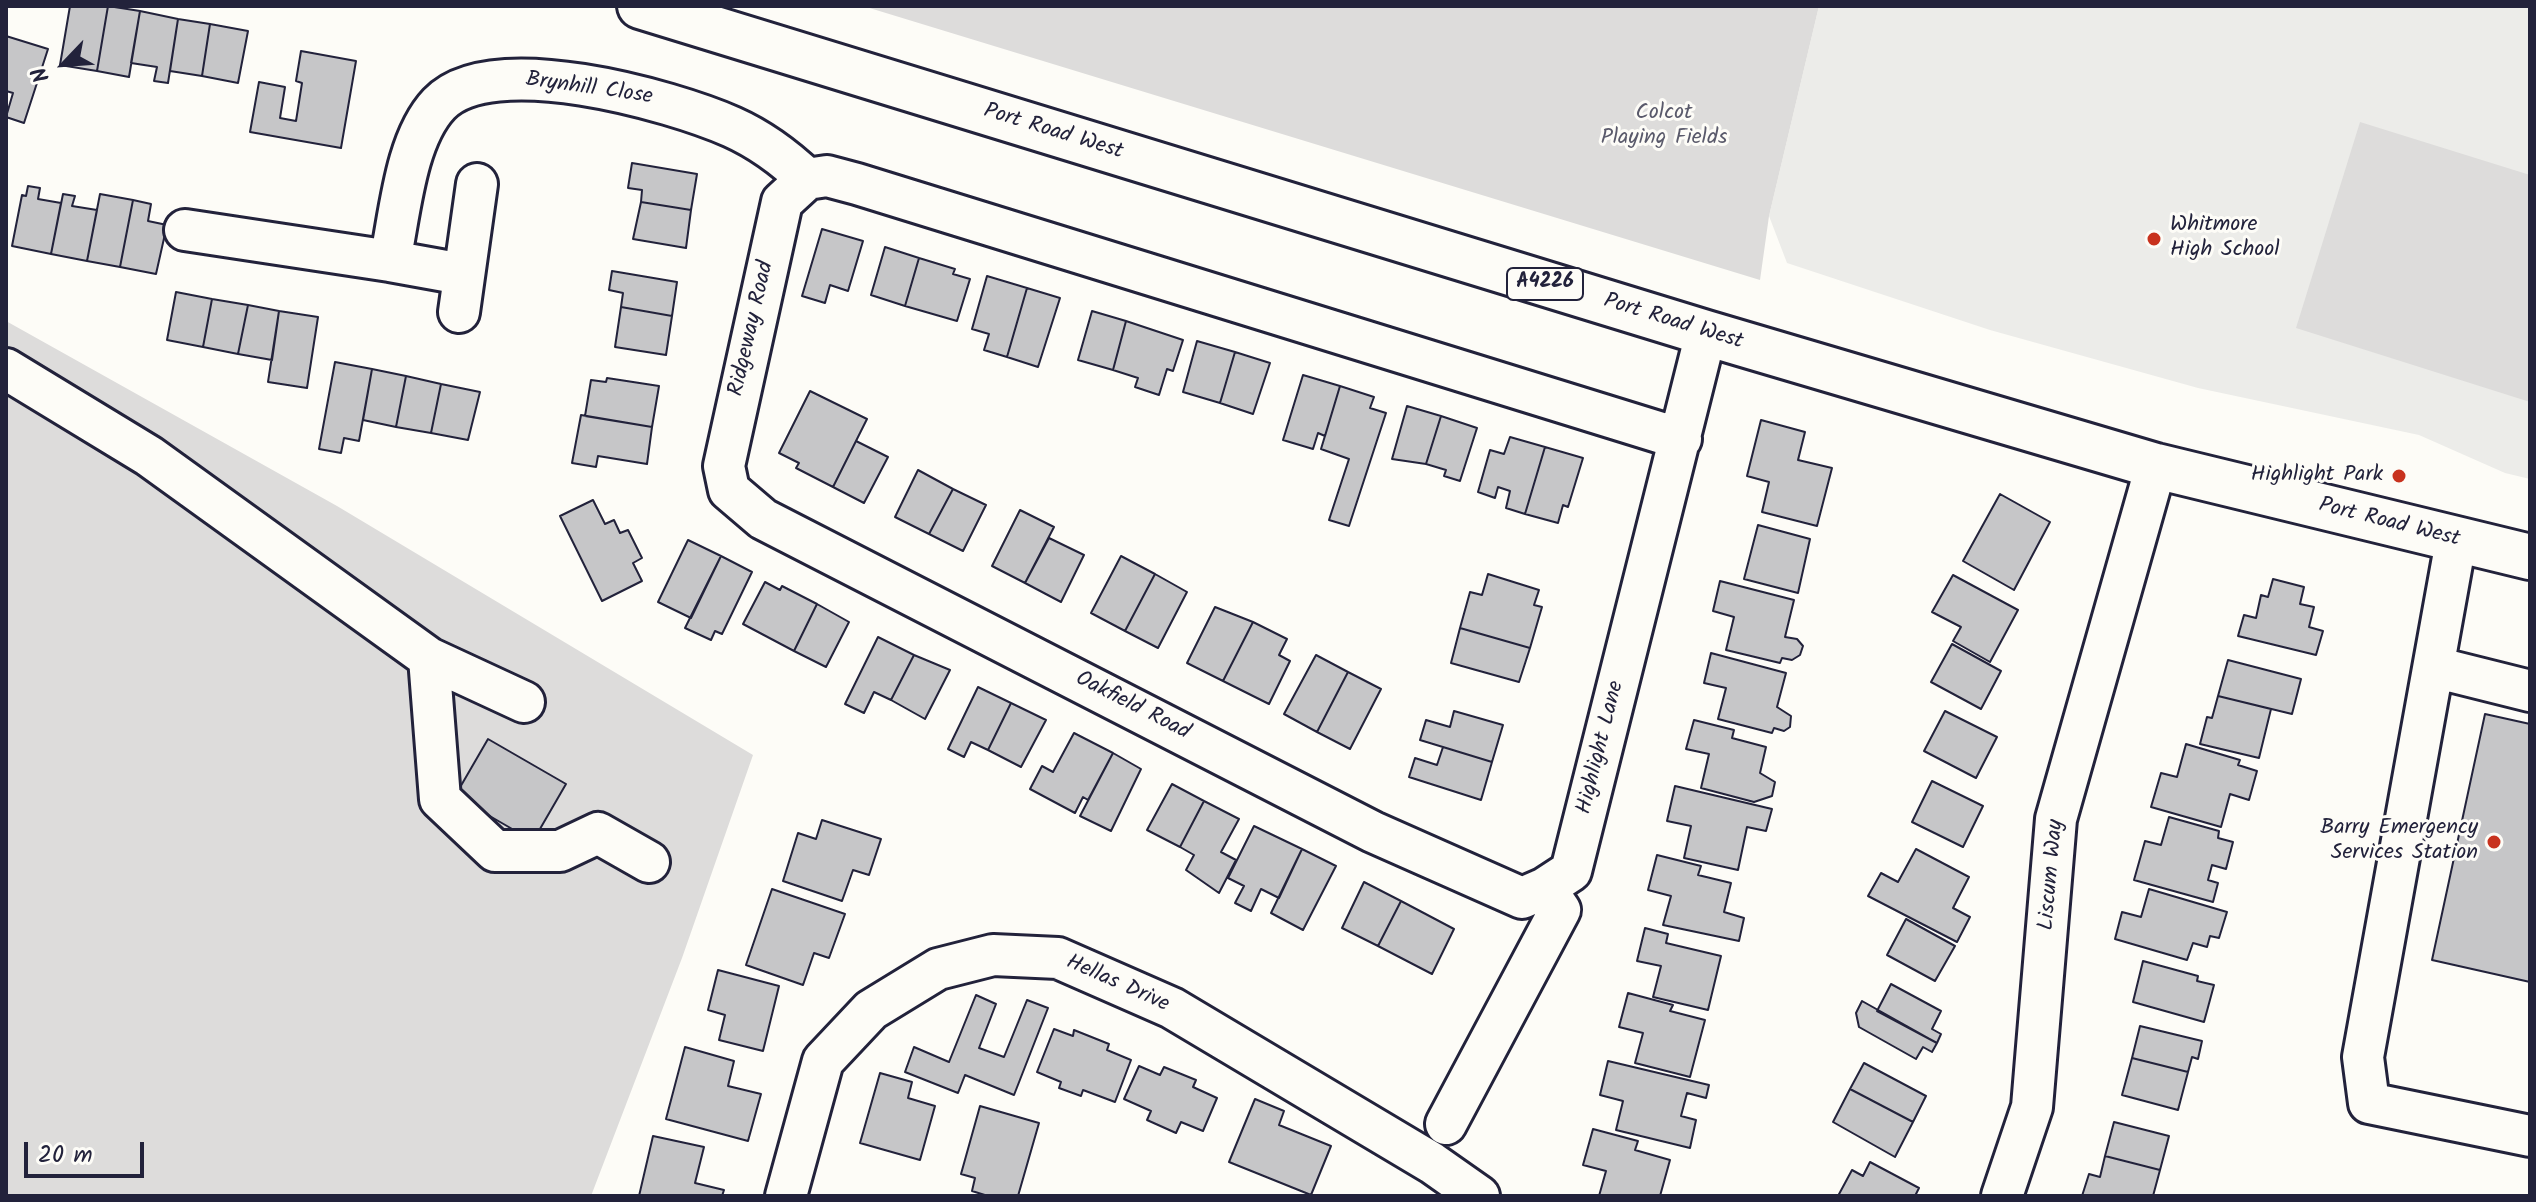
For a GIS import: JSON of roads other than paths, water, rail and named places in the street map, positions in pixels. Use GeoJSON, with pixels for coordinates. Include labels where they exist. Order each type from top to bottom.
{"type":"FeatureCollection","features":[{"type":"Feature","properties":{"kind":"main road","name":"Port Road West"},"geometry":{"type":"LineString","coordinates":[[640,6],[1706,333],[2156,466],[2530,557]]}},
{"type":"Feature","properties":{"kind":"street","name":"Brynhill Close"},"geometry":{"type":"LineString","coordinates":[[390,261],[413,150],[439,104],[467,86],[530,78],[669,102],[735,128],[782,155],[807,179]]}},
{"type":"Feature","properties":{"kind":"street"},"geometry":{"type":"LineString","coordinates":[[807,179],[827,176],[857,184],[1681,439]]}},
{"type":"Feature","properties":{"kind":"street","name":"Ridgeway Road"},"geometry":{"type":"LineString","coordinates":[[729,490],[724,466],[782,202],[807,179]]}},
{"type":"Feature","properties":{"kind":"street"},"geometry":{"type":"LineString","coordinates":[[185,230],[390,261],[453,285],[477,184]]}},
{"type":"Feature","properties":{"kind":"street","name":"Highlight Lane"},"geometry":{"type":"LineString","coordinates":[[1545,888],[1571,871],[1706,333]]}},
{"type":"Feature","properties":{"kind":"street"},"geometry":{"type":"LineString","coordinates":[[6,369],[149,456],[429,658],[524,702]]}},
{"type":"Feature","properties":{"kind":"street","name":"Liscum Way"},"geometry":{"type":"LineString","coordinates":[[2002,1196],[2032,1107],[2056,819],[2156,466]]}},
{"type":"Feature","properties":{"kind":"street","name":"Oakfield Road"},"geometry":{"type":"LineString","coordinates":[[729,490],[763,519],[1373,832],[1522,898],[1545,888]]}},
{"type":"Feature","properties":{"kind":"street"},"geometry":{"type":"LineString","coordinates":[[2456,541],[2363,1057],[2369,1103],[2530,1136]]}},
{"type":"Feature","properties":{"kind":"street"},"geometry":{"type":"LineString","coordinates":[[429,658],[440,799],[495,851],[560,851],[598,833],[649,862]]}},
{"type":"Feature","properties":{"kind":"street"},"geometry":{"type":"LineString","coordinates":[[2434,667],[2530,691]]}},
{"type":"Feature","properties":{"kind":"street"},"geometry":{"type":"LineString","coordinates":[[1446,1124],[1560,910],[1545,888]]}},
{"type":"Feature","properties":{"kind":"street","name":"Hellas Drive"},"geometry":{"type":"LineString","coordinates":[[796,1194],[823,1061],[871,1010],[938,969],[993,955],[1058,958],[1172,1008],[1432,1163],[1479,1196]]}},
{"type":"Feature","properties":{"kind":"place","name":"Whitmore High School"},"geometry":{"type":"Point","coordinates":[2154,239]}},
{"type":"Feature","properties":{"kind":"place","name":"Highlight Park"},"geometry":{"type":"Point","coordinates":[2399,476]}},
{"type":"Feature","properties":{"kind":"place","name":"Barry Emergency Services Station"},"geometry":{"type":"Point","coordinates":[2494,842]}},
{"type":"Feature","properties":{"kind":"park label","name":"Colcot Playing Fields"},"geometry":{"type":"Point","coordinates":[1664,126]}}]}
